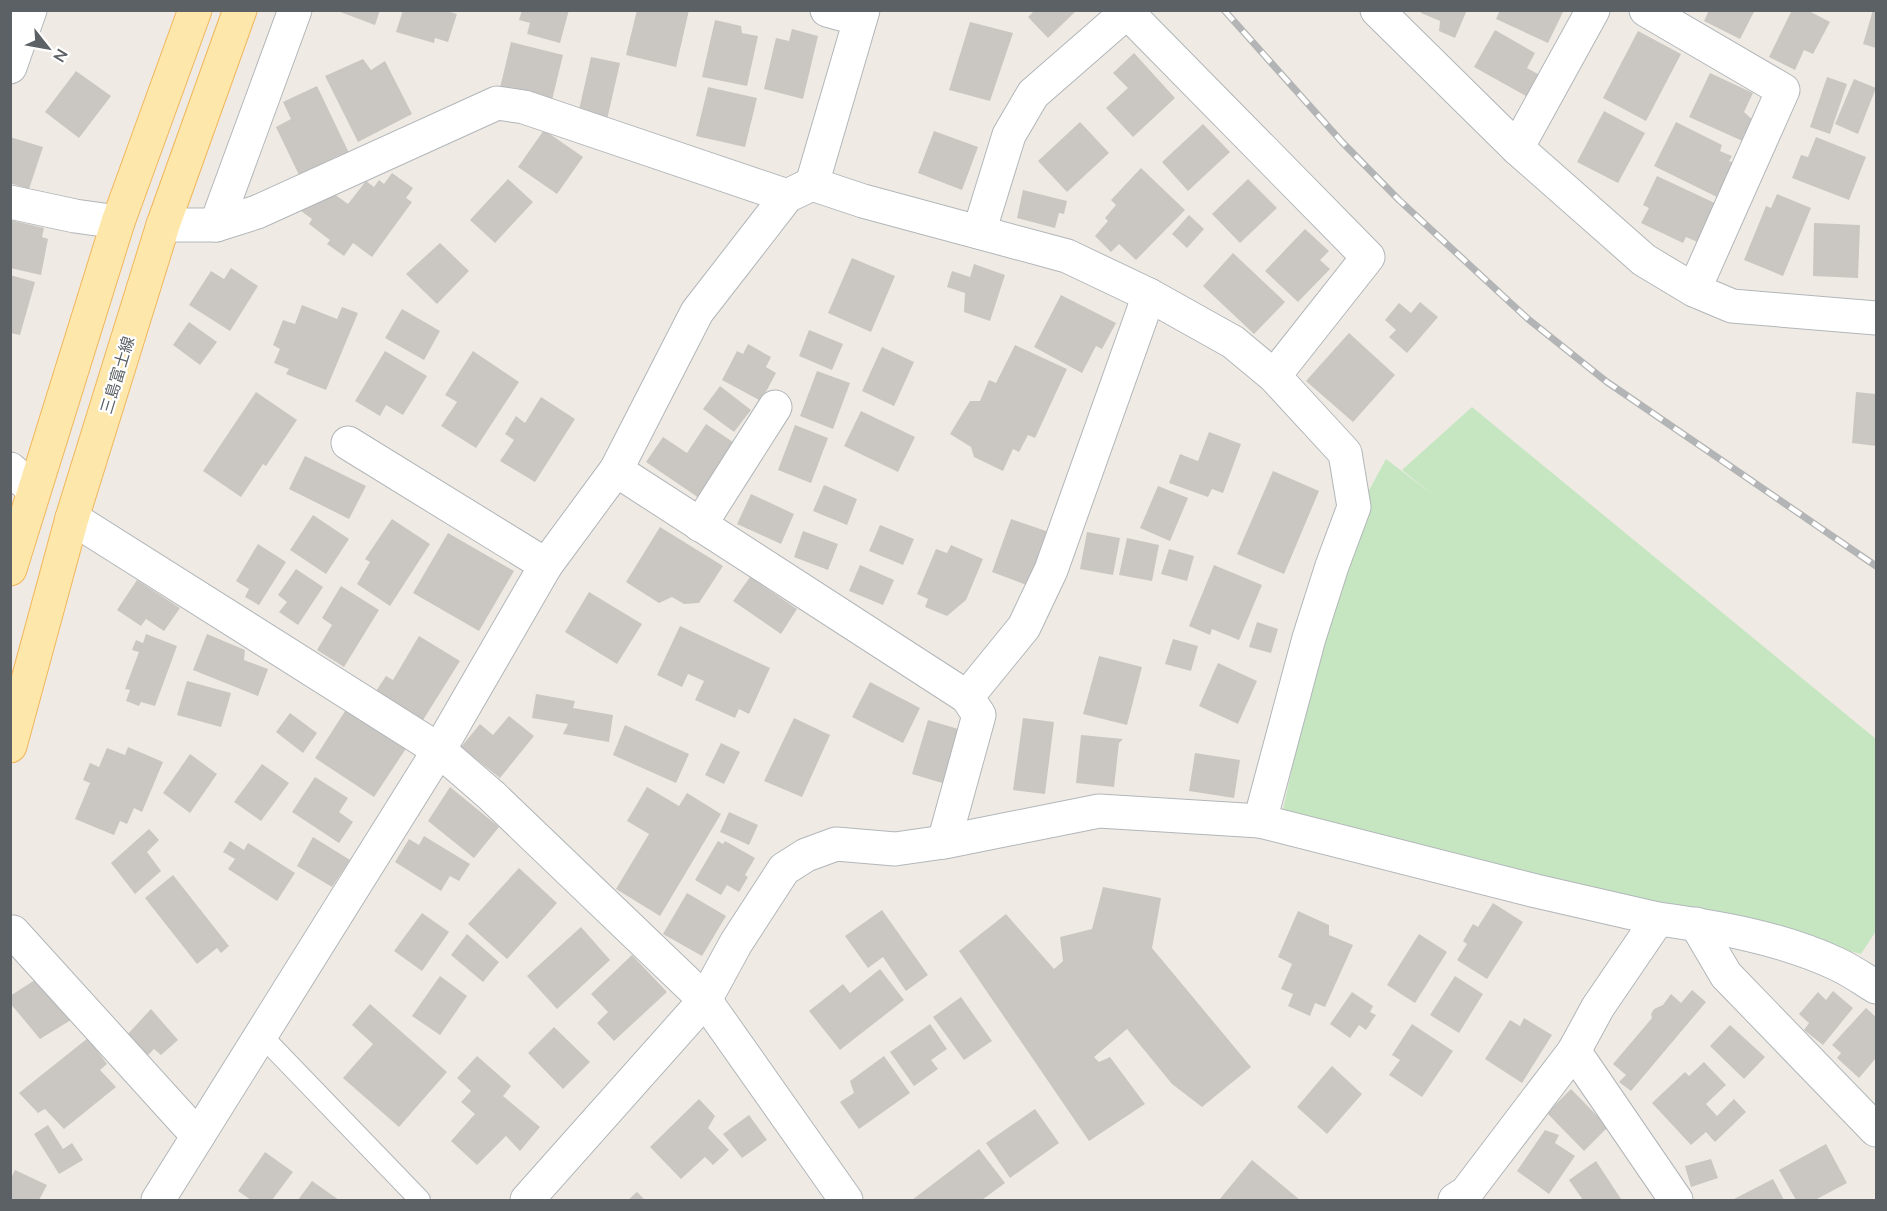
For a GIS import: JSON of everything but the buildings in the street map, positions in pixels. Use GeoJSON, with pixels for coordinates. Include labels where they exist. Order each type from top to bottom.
{"type":"FeatureCollection","features":[{"type":"Feature","properties":{"kind":"main road"},"geometry":{"type":"LineString","coordinates":[[10,569],[22,480],[195,10]]}},
{"type":"Feature","properties":{"kind":"main road","name":"三島富士線"},"geometry":{"type":"LineString","coordinates":[[10,746],[72,518],[163,225],[240,10]]}},
{"type":"Feature","properties":{"kind":"street"},"geometry":{"type":"LineString","coordinates":[[10,67],[30,10]]}},
{"type":"Feature","properties":{"kind":"street"},"geometry":{"type":"LineString","coordinates":[[216,225],[295,10]]}},
{"type":"Feature","properties":{"kind":"street"},"geometry":{"type":"LineString","coordinates":[[158,1200],[439,750],[546,565],[616,470],[697,312],[800,190],[862,15],[827,10]]}},
{"type":"Feature","properties":{"kind":"street"},"geometry":{"type":"LineString","coordinates":[[1377,10],[1517,148],[1644,260],[1694,290],[1732,306],[1876,318]]}},
{"type":"Feature","properties":{"kind":"street"},"geometry":{"type":"LineString","coordinates":[[1517,148],[1593,10]]}},
{"type":"Feature","properties":{"kind":"street"},"geometry":{"type":"LineString","coordinates":[[1646,10],[1783,90],[1694,290]]}},
{"type":"Feature","properties":{"kind":"street"},"geometry":{"type":"LineString","coordinates":[[979,232],[1009,135],[1033,94],[1127,12],[1368,257],[1274,376]]}},
{"type":"Feature","properties":{"kind":"street"},"geometry":{"type":"LineString","coordinates":[[163,225],[216,225],[257,212],[497,104],[524,107],[800,190],[863,201],[1067,256],[1149,295],[1233,342],[1274,376],[1345,453],[1354,507],[1309,639],[1260,821]]}},
{"type":"Feature","properties":{"kind":"street"},"geometry":{"type":"LineString","coordinates":[[10,201],[75,216],[118,222]]}},
{"type":"Feature","properties":{"kind":"street"},"geometry":{"type":"LineString","coordinates":[[967,697],[1024,627],[1051,570],[1149,295]]}},
{"type":"Feature","properties":{"kind":"street"},"geometry":{"type":"LineString","coordinates":[[700,525],[775,407]]}},
{"type":"Feature","properties":{"kind":"street"},"geometry":{"type":"LineString","coordinates":[[348,443],[546,565]]}},
{"type":"Feature","properties":{"kind":"street"},"geometry":{"type":"LineString","coordinates":[[616,470],[967,697],[979,716],[944,842]]}},
{"type":"Feature","properties":{"kind":"street"},"geometry":{"type":"LineString","coordinates":[[72,518],[439,750],[491,795],[705,1000],[846,1200]]}},
{"type":"Feature","properties":{"kind":"street"},"geometry":{"type":"LineString","coordinates":[[527,1200],[705,1000],[736,943],[784,869],[806,855],[836,844],[895,849],[944,842],[1099,811],[1260,821],[1536,891],[1658,919],[1696,924],[1781,943],[1838,964],[1876,987]]}},
{"type":"Feature","properties":{"kind":"street"},"geometry":{"type":"LineString","coordinates":[[1464,1198],[1574,1051],[1599,1007],[1658,919]]}},
{"type":"Feature","properties":{"kind":"street"},"geometry":{"type":"LineString","coordinates":[[1696,924],[1726,975],[1876,1130]]}},
{"type":"Feature","properties":{"kind":"street"},"geometry":{"type":"LineString","coordinates":[[13,932],[198,1136]]}},
{"type":"Feature","properties":{"kind":"street"},"geometry":{"type":"LineString","coordinates":[[1574,1051],[1676,1200]]}},
{"type":"Feature","properties":{"kind":"lane"},"geometry":{"type":"LineString","coordinates":[[261,1035],[420,1200]]}},
{"type":"Feature","properties":{"kind":"green space"},"geometry":{"type":"Polygon","coordinates":[[[1472,407],[1876,739],[1876,931],[1861,954],[1282,814],[1342,540],[1386,459],[1433,495],[1402,470],[1472,407]]]}},
{"type":"Feature","properties":{"kind":"railway"},"geometry":{"type":"LineString","coordinates":[[1224,10],[1342,142],[1399,200],[1528,319],[1607,382],[1876,566]]}}]}
